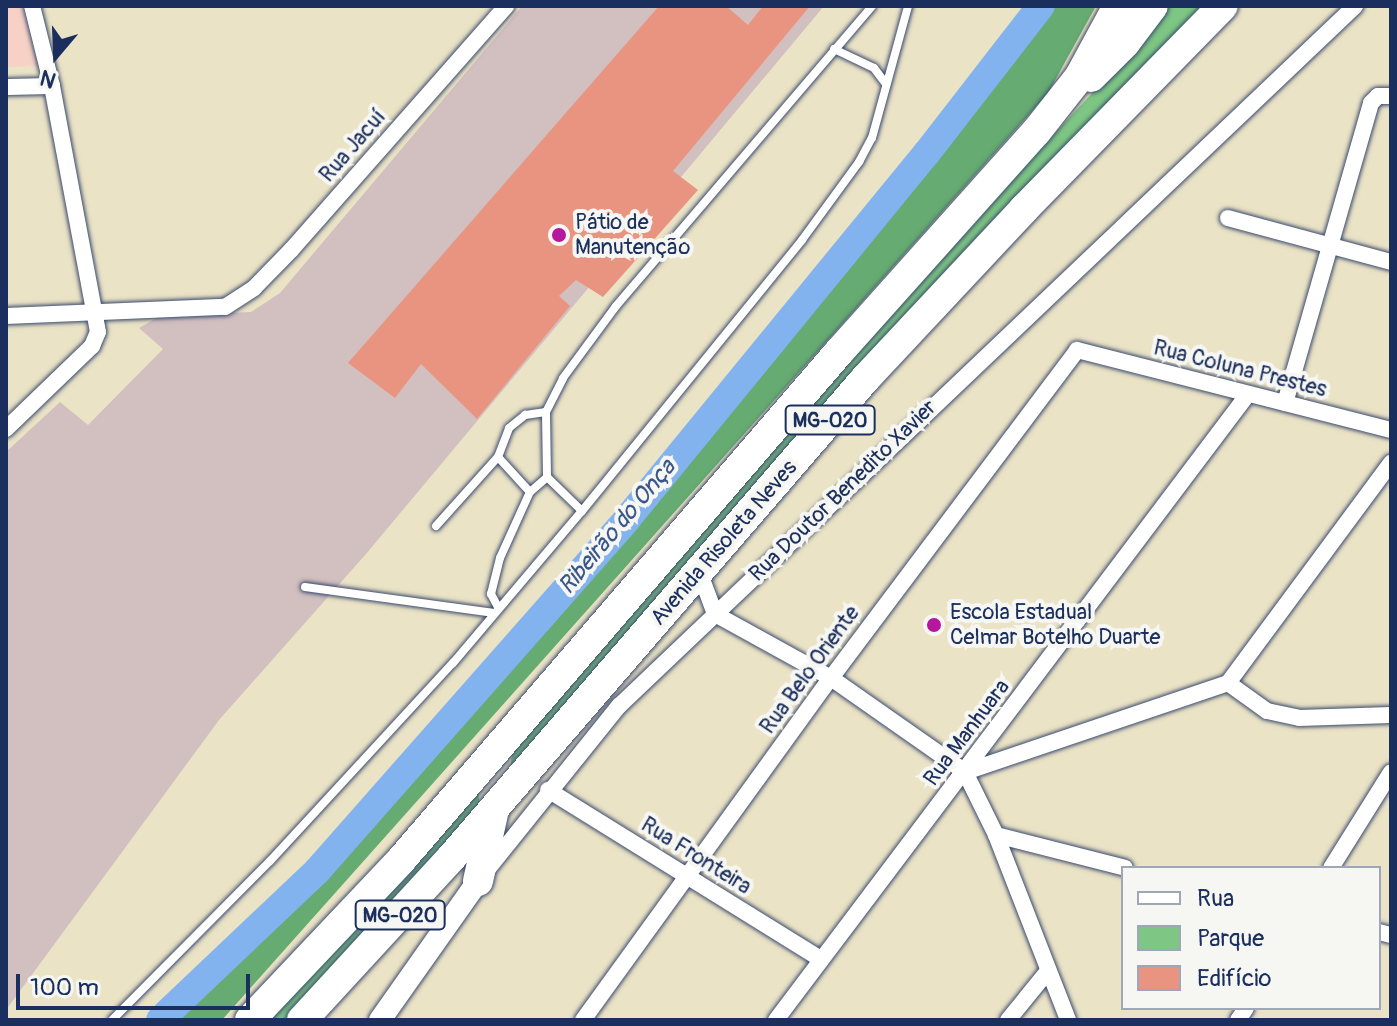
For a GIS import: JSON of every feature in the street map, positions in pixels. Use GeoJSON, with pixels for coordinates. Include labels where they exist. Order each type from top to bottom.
{"type":"FeatureCollection","features":[{"type":"Feature","properties":{"kind":"highway","name":"Avenida Risoleta Neves"},"geometry":{"type":"LineString","coordinates":[[250,1020],[402,859],[839,352],[1036,132],[1080,76],[1118,6]]}},
{"type":"Feature","properties":{"kind":"highway"},"geometry":{"type":"LineString","coordinates":[[1036,132],[1125,43],[1153,6]]}},
{"type":"Feature","properties":{"kind":"highway","name":"Avenida Risoleta Neves"},"geometry":{"type":"LineString","coordinates":[[302,1020],[495,808],[865,379],[1024,209],[1223,6]]}},
{"type":"Feature","properties":{"kind":"highway"},"geometry":{"type":"LineString","coordinates":[[478,881],[495,808]]}},
{"type":"Feature","properties":{"kind":"street"},"geometry":{"type":"LineString","coordinates":[[6,429],[92,346],[98,332],[52,86],[32,6]]}},
{"type":"Feature","properties":{"kind":"street","name":"Rua Jacuí"},"geometry":{"type":"LineString","coordinates":[[94,312],[225,307],[254,288],[506,6]]}},
{"type":"Feature","properties":{"kind":"street","name":"Rua Doutor Benedito Xavier"},"geometry":{"type":"LineString","coordinates":[[380,1020],[478,881],[548,790],[619,706],[1355,6]]}},
{"type":"Feature","properties":{"kind":"street"},"geometry":{"type":"LineString","coordinates":[[6,87],[52,86]]}},
{"type":"Feature","properties":{"kind":"street"},"geometry":{"type":"LineString","coordinates":[[1285,403],[1371,103],[1378,96],[1391,96]]}},
{"type":"Feature","properties":{"kind":"street"},"geometry":{"type":"LineString","coordinates":[[1228,218],[1391,262]]}},
{"type":"Feature","properties":{"kind":"street"},"geometry":{"type":"LineString","coordinates":[[6,316],[94,312]]}},
{"type":"Feature","properties":{"kind":"street","name":"Rua Coluna Prestes"},"geometry":{"type":"LineString","coordinates":[[1077,350],[1391,430]]}},
{"type":"Feature","properties":{"kind":"street","name":"Rua Belo Oriente"},"geometry":{"type":"LineString","coordinates":[[583,1020],[831,678],[1077,350]]}},
{"type":"Feature","properties":{"kind":"street","name":"Rua Manhuara"},"geometry":{"type":"LineString","coordinates":[[776,1020],[1248,394]]}},
{"type":"Feature","properties":{"kind":"street"},"geometry":{"type":"LineString","coordinates":[[965,772],[1228,683],[1391,463]]}},
{"type":"Feature","properties":{"kind":"street"},"geometry":{"type":"LineString","coordinates":[[699,571],[715,614],[831,678],[965,772],[996,835],[1068,1020]]}},
{"type":"Feature","properties":{"kind":"street"},"geometry":{"type":"LineString","coordinates":[[1228,683],[1267,711],[1299,718],[1391,715]]}},
{"type":"Feature","properties":{"kind":"street"},"geometry":{"type":"LineString","coordinates":[[1332,866],[1391,772]]}},
{"type":"Feature","properties":{"kind":"street","name":"Rua Fronteira"},"geometry":{"type":"LineString","coordinates":[[548,790],[821,959]]}},
{"type":"Feature","properties":{"kind":"street"},"geometry":{"type":"LineString","coordinates":[[996,835],[1121,867]]}},
{"type":"Feature","properties":{"kind":"street"},"geometry":{"type":"LineString","coordinates":[[1008,1020],[1048,971]]}},
{"type":"Feature","properties":{"kind":"lane"},"geometry":{"type":"LineString","coordinates":[[582,511],[547,477],[546,412],[563,378],[616,306],[872,6]]}},
{"type":"Feature","properties":{"kind":"lane"},"geometry":{"type":"LineString","coordinates":[[112,1020],[270,861],[453,663],[582,511],[802,240],[859,162],[872,138],[908,6]]}},
{"type":"Feature","properties":{"kind":"lane"},"geometry":{"type":"LineString","coordinates":[[834,49],[874,68],[886,84]]}},
{"type":"Feature","properties":{"kind":"lane"},"geometry":{"type":"LineString","coordinates":[[436,526],[498,457],[509,428],[525,415],[546,412]]}},
{"type":"Feature","properties":{"kind":"lane"},"geometry":{"type":"LineString","coordinates":[[498,457],[530,492]]}},
{"type":"Feature","properties":{"kind":"lane"},"geometry":{"type":"LineString","coordinates":[[496,610],[491,594],[500,558],[530,492],[547,477]]}},
{"type":"Feature","properties":{"kind":"lane"},"geometry":{"type":"LineString","coordinates":[[305,587],[496,610]]}},
{"type":"Feature","properties":{"kind":"shaded area"},"geometry":{"type":"Polygon","coordinates":[[[6,6],[22,6],[38,66],[6,67],[6,6]]]}},
{"type":"Feature","properties":{"kind":"shaded area"},"geometry":{"type":"Polygon","coordinates":[[[522,6],[824,6],[366,554],[219,720],[6,1010],[6,452],[60,402],[88,425],[163,349],[139,328],[160,316],[251,312],[280,293],[522,6]]]}},
{"type":"Feature","properties":{"kind":"green space"},"geometry":{"type":"Polygon","coordinates":[[[1046,6],[1096,6],[1048,93],[222,1020],[168,1020],[301,893],[696,444],[1006,60],[1046,6]]]}},
{"type":"Feature","properties":{"kind":"green space"},"geometry":{"type":"Polygon","coordinates":[[[1163,6],[1204,6],[510,772],[512,753],[942,255],[1121,62],[1163,6]]]}},
{"type":"Feature","properties":{"kind":"green space"},"geometry":{"type":"Polygon","coordinates":[[[478,791],[480,805],[288,1020],[267,1020],[478,791]]]}},
{"type":"Feature","properties":{"kind":"building","name":"Pátio de Manutenção"},"geometry":{"type":"Polygon","coordinates":[[[659,6],[726,6],[748,25],[763,6],[810,6],[673,171],[698,190],[603,297],[576,280],[559,296],[570,306],[477,419],[421,364],[395,398],[348,363],[659,6]]]}},
{"type":"Feature","properties":{"kind":"waterway","name":"Ribeirão do Onça"},"geometry":{"type":"LineString","coordinates":[[160,1020],[317,871],[627,519],[926,154],[1041,6]]}},
{"type":"Feature","properties":{"kind":"place","name":"Pátio de Manutenção"},"geometry":{"type":"Point","coordinates":[559,235]}},
{"type":"Feature","properties":{"kind":"place","name":"Escola Estadual Celmar Botelho Duarte"},"geometry":{"type":"Point","coordinates":[934,625]}}]}
